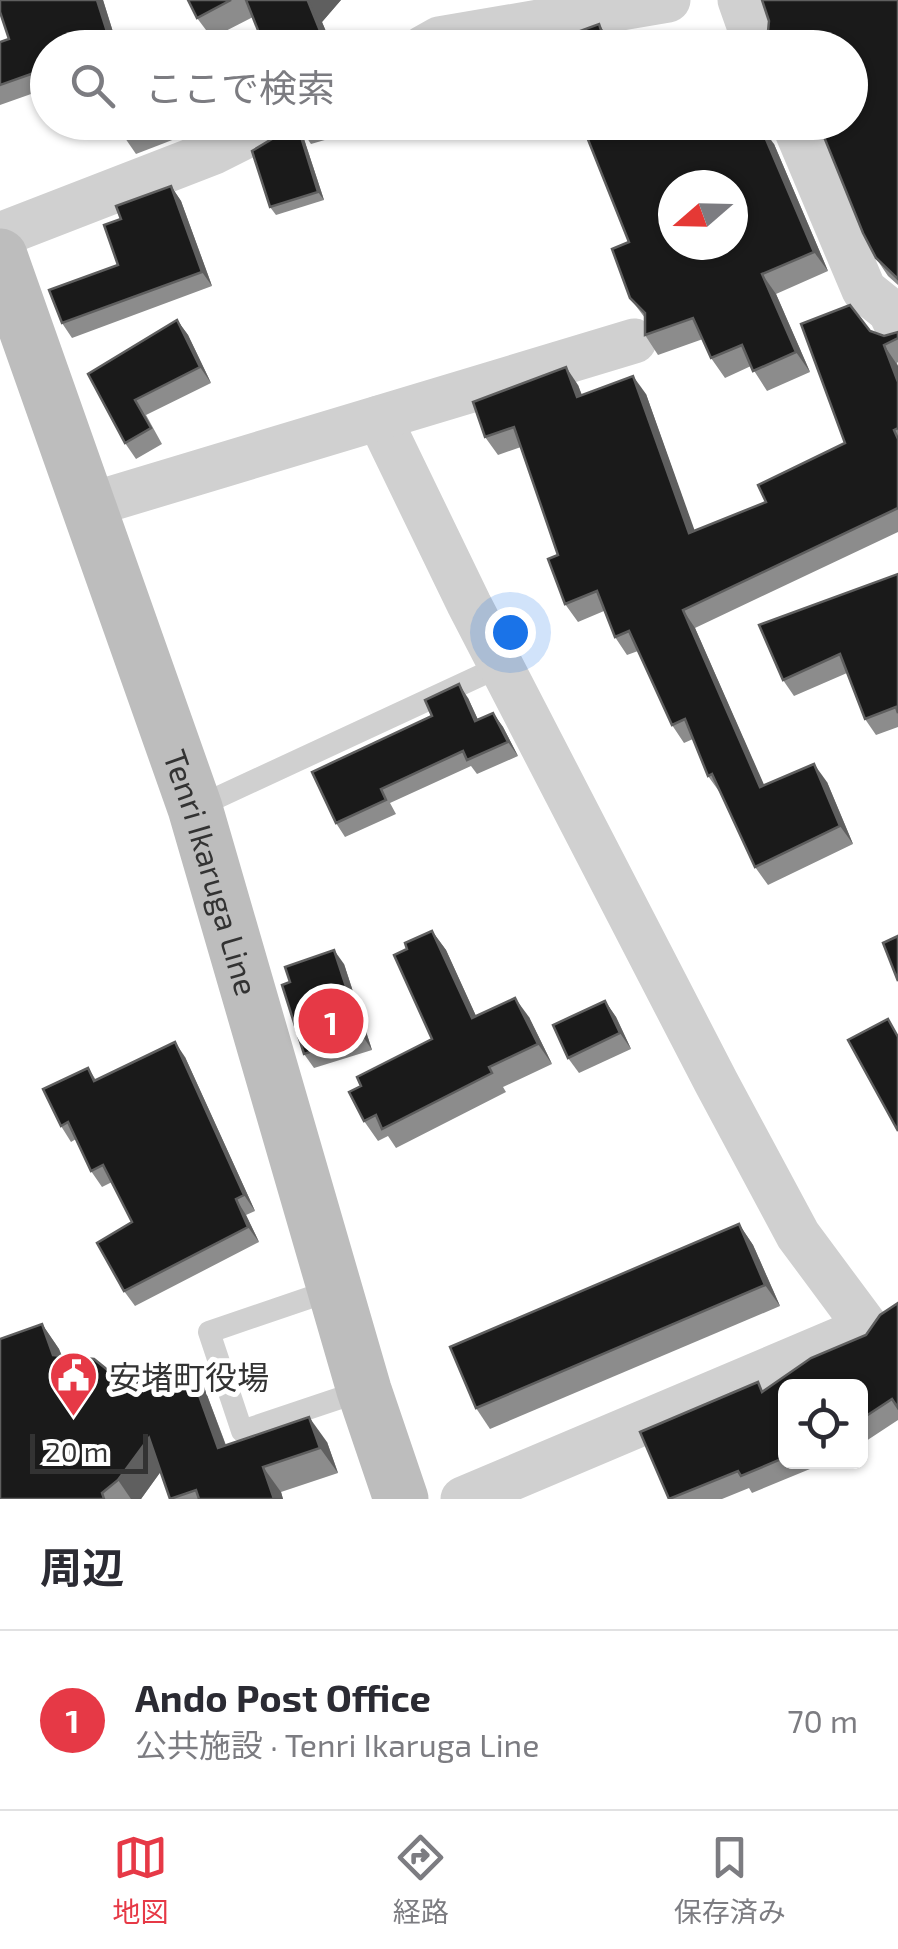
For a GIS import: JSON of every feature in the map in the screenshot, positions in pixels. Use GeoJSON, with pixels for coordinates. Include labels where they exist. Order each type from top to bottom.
{"type":"FeatureCollection","features":[{"type":"Feature","properties":{"kind":"main road","name":"Tenri Ikaruga Line"},"geometry":{"type":"LineString","coordinates":[[0,256],[195,808],[364,1390],[401,1499]]}},
{"type":"Feature","properties":{"kind":"street"},"geometry":{"type":"LineString","coordinates":[[493,30],[668,0]]}},
{"type":"Feature","properties":{"kind":"street"},"geometry":{"type":"LineString","coordinates":[[740,0],[750,30]]}},
{"type":"Feature","properties":{"kind":"street"},"geometry":{"type":"LineString","coordinates":[[0,235],[238,140]]}},
{"type":"Feature","properties":{"kind":"street"},"geometry":{"type":"LineString","coordinates":[[801,140],[864,290],[895,316]]}},
{"type":"Feature","properties":{"kind":"street"},"geometry":{"type":"LineString","coordinates":[[90,505],[634,341]]}},
{"type":"Feature","properties":{"kind":"street"},"geometry":{"type":"LineString","coordinates":[[379,418],[501,666],[798,1235],[875,1324],[463,1499]]}},
{"type":"Feature","properties":{"kind":"lane"},"geometry":{"type":"LineString","coordinates":[[195,808],[501,666]]}},
{"type":"Feature","properties":{"kind":"lane"},"geometry":{"type":"LineString","coordinates":[[335,1289],[209,1332],[242,1431],[364,1390]]}},
{"type":"Feature","properties":{"kind":"building"},"geometry":{"type":"Polygon","coordinates":[[[0,0],[97,0],[107,30],[30,30],[30,74],[0,85],[0,42],[9,39],[0,0]]]}},
{"type":"Feature","properties":{"kind":"building"},"geometry":{"type":"Polygon","coordinates":[[[188,0],[231,0],[197,18],[188,0]]]}},
{"type":"Feature","properties":{"kind":"building"},"geometry":{"type":"Polygon","coordinates":[[[246,0],[309,0],[320,30],[258,30],[246,0]]]}},
{"type":"Feature","properties":{"kind":"building"},"geometry":{"type":"Polygon","coordinates":[[[762,0],[898,0],[898,279],[876,258],[825,140],[868,140],[868,30],[768,30],[762,0]]]}},
{"type":"Feature","properties":{"kind":"building"},"geometry":{"type":"Polygon","coordinates":[[[270,140],[302,140],[318,192],[270,207],[252,151],[270,140]]]}},
{"type":"Feature","properties":{"kind":"building"},"geometry":{"type":"Polygon","coordinates":[[[588,140],[766,140],[814,252],[762,274],[796,352],[753,371],[742,345],[711,358],[693,318],[645,335],[645,313],[630,298],[612,249],[629,242],[588,140]]]}},
{"type":"Feature","properties":{"kind":"building"},"geometry":{"type":"Polygon","coordinates":[[[171,186],[202,272],[62,323],[49,290],[118,265],[104,225],[121,219],[116,206],[171,186]]]}},
{"type":"Feature","properties":{"kind":"building"},"geometry":{"type":"Polygon","coordinates":[[[850,305],[870,331],[884,336],[898,332],[898,338],[884,345],[898,382],[898,428],[894,430],[898,439],[898,508],[683,610],[760,787],[814,764],[840,826],[755,867],[712,774],[708,776],[685,719],[672,725],[629,631],[615,637],[597,591],[565,604],[548,559],[558,555],[514,427],[485,437],[473,402],[566,367],[577,397],[633,376],[689,533],[766,502],[758,485],[845,443],[801,324],[850,305]]]}},
{"type":"Feature","properties":{"kind":"building"},"geometry":{"type":"Polygon","coordinates":[[[177,320],[200,367],[135,400],[151,428],[125,443],[88,374],[177,320]]]}},
{"type":"Feature","properties":{"kind":"building"},"geometry":{"type":"Polygon","coordinates":[[[898,574],[898,713],[896,707],[865,719],[840,654],[783,680],[759,625],[898,574]]]}},
{"type":"Feature","properties":{"kind":"building"},"geometry":{"type":"Polygon","coordinates":[[[459,684],[475,721],[493,713],[508,742],[467,760],[463,751],[381,789],[386,800],[336,823],[312,772],[432,716],[425,700],[459,684]]]}},
{"type":"Feature","properties":{"kind":"building"},"geometry":{"type":"Polygon","coordinates":[[[432,931],[472,1018],[515,998],[538,1044],[489,1067],[492,1073],[382,1129],[376,1115],[364,1121],[349,1092],[361,1086],[357,1077],[432,1039],[394,955],[407,949],[405,943],[432,931]]]}},
{"type":"Feature","properties":{"kind":"building"},"geometry":{"type":"Polygon","coordinates":[[[898,936],[898,981],[883,943],[898,936]]]}},
{"type":"Feature","properties":{"kind":"building"},"geometry":{"type":"Polygon","coordinates":[[[334,950],[362,1035],[304,1054],[282,985],[290,982],[285,967],[334,950]]]}},
{"type":"Feature","properties":{"kind":"building"},"geometry":{"type":"Polygon","coordinates":[[[605,1001],[620,1033],[568,1058],[553,1025],[605,1001]]]}},
{"type":"Feature","properties":{"kind":"building"},"geometry":{"type":"Polygon","coordinates":[[[888,1019],[898,1037],[898,1131],[848,1040],[888,1019]]]}},
{"type":"Feature","properties":{"kind":"building"},"geometry":{"type":"Polygon","coordinates":[[[175,1042],[244,1195],[236,1199],[248,1227],[124,1291],[97,1243],[132,1222],[103,1165],[91,1171],[68,1122],[61,1126],[43,1089],[88,1068],[94,1081],[175,1042]]]}},
{"type":"Feature","properties":{"kind":"building"},"geometry":{"type":"Polygon","coordinates":[[[739,1224],[765,1285],[476,1408],[450,1347],[739,1224]]]}},
{"type":"Feature","properties":{"kind":"building"},"geometry":{"type":"Polygon","coordinates":[[[898,1303],[898,1408],[892,1399],[868,1415],[868,1379],[781,1379],[811,1358],[866,1335],[880,1315],[898,1303]]]}},
{"type":"Feature","properties":{"kind":"building"},"geometry":{"type":"Polygon","coordinates":[[[42,1324],[53,1355],[94,1359],[125,1384],[187,1362],[218,1448],[309,1417],[320,1448],[263,1467],[274,1499],[199,1499],[196,1490],[170,1499],[149,1438],[118,1480],[102,1493],[104,1499],[0,1499],[0,1339],[42,1324]]]}},
{"type":"Feature","properties":{"kind":"building"},"geometry":{"type":"Polygon","coordinates":[[[778,1381],[778,1460],[741,1476],[738,1471],[669,1499],[640,1432],[758,1382],[762,1392],[778,1381]]]}},
{"type":"Feature","properties":{"kind":"place","name":"Ando Post Office"},"geometry":{"type":"Point","coordinates":[331,1021]}},
{"type":"Feature","properties":{"kind":"place","name":"安堵町役場"},"geometry":{"type":"Point","coordinates":[74,1418]}}]}
